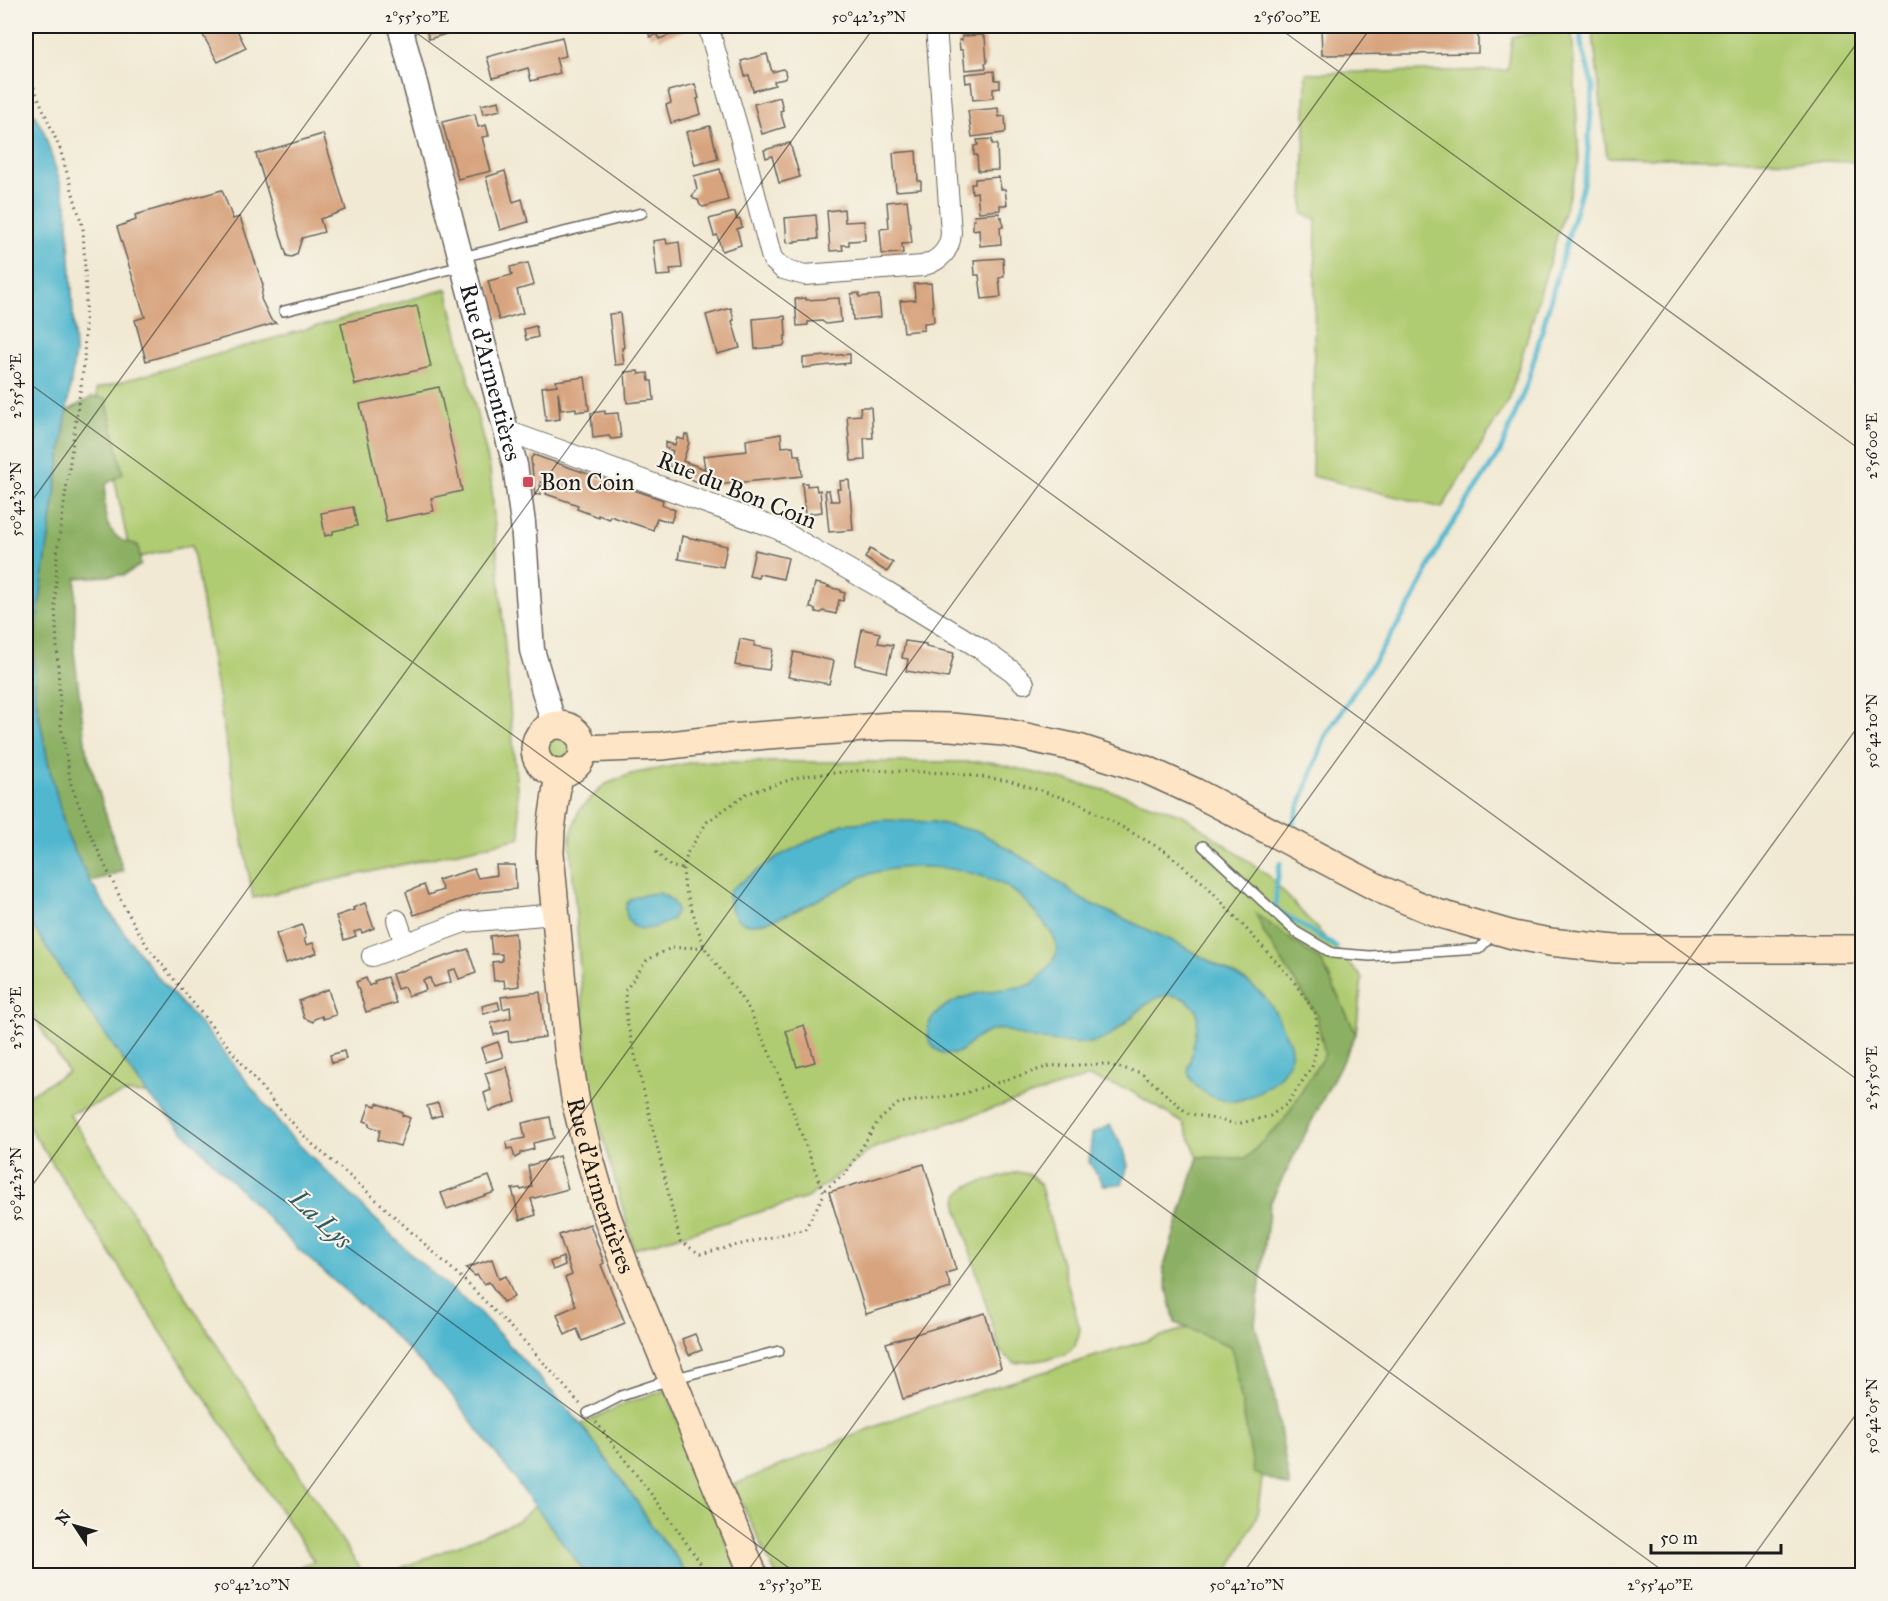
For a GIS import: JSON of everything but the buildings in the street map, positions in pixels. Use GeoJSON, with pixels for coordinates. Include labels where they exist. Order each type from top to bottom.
{"type":"FeatureCollection","features":[{"type":"Feature","properties":{"kind":"main road"},"geometry":{"type":"LineString","coordinates":[[562,724],[574,730],[582,741],[583,749],[576,766],[570,771],[559,773],[551,772],[542,766],[534,749],[538,735],[543,729],[562,724]]}},
{"type":"Feature","properties":{"kind":"main road"},"geometry":{"type":"LineString","coordinates":[[583,749],[662,746],[740,737],[891,726],[979,729],[1041,739],[1082,749],[1147,770],[1195,792],[1382,890],[1437,913],[1496,931],[1550,942],[1615,949],[1863,949]]}},
{"type":"Feature","properties":{"kind":"main road","name":"Rue d'Armentières"},"geometry":{"type":"LineString","coordinates":[[559,773],[550,841],[568,1053],[580,1122],[605,1211],[633,1285],[754,1575]]}},
{"type":"Feature","properties":{"kind":"street","name":"Rue d'Armentières"},"geometry":{"type":"LineString","coordinates":[[400,26],[515,465],[520,498],[532,650],[554,725]]}},
{"type":"Feature","properties":{"kind":"street"},"geometry":{"type":"LineString","coordinates":[[708,26],[771,255],[783,269],[804,275],[922,266],[936,260],[947,249],[951,240],[951,232],[936,26]]}},
{"type":"Feature","properties":{"kind":"street","name":"Rue du Bon Coin"},"geometry":{"type":"LineString","coordinates":[[507,431],[778,529],[971,643],[1000,662],[1024,683]]}},
{"type":"Feature","properties":{"kind":"street"},"geometry":{"type":"LineString","coordinates":[[372,956],[464,922],[555,914]]}},
{"type":"Feature","properties":{"kind":"street"},"geometry":{"type":"LineString","coordinates":[[397,920],[405,944]]}},
{"type":"Feature","properties":{"kind":"lane"},"geometry":{"type":"LineString","coordinates":[[284,311],[642,213]]}},
{"type":"Feature","properties":{"kind":"lane"},"geometry":{"type":"LineString","coordinates":[[1203,846],[1296,932],[1332,953],[1370,956],[1479,949],[1496,931]]}},
{"type":"Feature","properties":{"kind":"lane"},"geometry":{"type":"LineString","coordinates":[[588,1413],[621,1396],[672,1379],[779,1351]]}},
{"type":"Feature","properties":{"kind":"path"},"geometry":{"type":"LineString","coordinates":[[26,71],[60,149],[83,228],[86,292],[84,364],[57,552],[55,606],[61,726],[71,784],[88,828],[125,908],[147,946],[274,1103],[311,1143],[360,1185],[527,1344],[588,1413],[668,1516],[709,1575]]}},
{"type":"Feature","properties":{"kind":"path"},"geometry":{"type":"LineString","coordinates":[[704,947],[671,948],[647,960],[625,991],[627,1023],[680,1241],[700,1254],[805,1228],[823,1196],[776,1067],[749,1009],[704,947],[684,885],[683,869],[688,852],[707,822],[746,794],[802,776],[866,770],[952,773],[1011,781],[1079,803],[1165,851],[1207,886],[1292,979],[1316,1014],[1317,1042],[1313,1065],[1288,1103],[1270,1116],[1237,1124],[1187,1113],[1142,1073],[1104,1064],[1050,1066],[962,1094],[899,1103],[878,1121],[846,1173],[823,1191]]}},
{"type":"Feature","properties":{"kind":"path"},"geometry":{"type":"LineString","coordinates":[[656,852],[670,866],[683,869]]}},
{"type":"Feature","properties":{"kind":"green space"},"geometry":{"type":"Polygon","coordinates":[[[1592,26],[1862,26],[1862,162],[1607,157],[1592,26]]]}},
{"type":"Feature","properties":{"kind":"green space"},"geometry":{"type":"Polygon","coordinates":[[[1572,28],[1579,161],[1509,400],[1442,508],[1312,476],[1316,219],[1303,214],[1306,73],[1508,70],[1512,37],[1572,28]]]}},
{"type":"Feature","properties":{"kind":"green space"},"geometry":{"type":"Polygon","coordinates":[[[447,289],[490,469],[521,838],[253,898],[192,545],[131,559],[96,389],[447,289]]]}},
{"type":"Feature","properties":{"kind":"green space"},"geometry":{"type":"Polygon","coordinates":[[[92,397],[106,398],[123,474],[106,484],[105,514],[107,521],[114,534],[120,539],[138,545],[141,565],[124,575],[76,578],[74,651],[86,749],[123,871],[90,882],[67,835],[48,762],[35,694],[34,642],[67,411],[92,397]]]}},
{"type":"Feature","properties":{"kind":"green space"},"geometry":{"type":"Polygon","coordinates":[[[558,737],[567,740],[570,749],[567,758],[558,761],[549,758],[546,749],[549,740],[558,737]]]}},
{"type":"Feature","properties":{"kind":"green space"},"geometry":{"type":"Polygon","coordinates":[[[694,762],[991,762],[1117,793],[1183,815],[1269,876],[1362,978],[1356,1034],[1270,1203],[1258,1298],[1163,1270],[1198,1157],[1183,1123],[1129,1090],[1088,1077],[874,1148],[807,1198],[634,1249],[589,1086],[570,837],[579,810],[604,785],[631,774],[694,762]]]}},
{"type":"Feature","properties":{"kind":"green space"},"geometry":{"type":"Polygon","coordinates":[[[1256,914],[1322,962],[1356,1034],[1270,1203],[1255,1324],[1274,1394],[1290,1487],[1254,1473],[1232,1347],[1175,1323],[1163,1270],[1198,1157],[1246,1158],[1284,1120],[1325,1054],[1316,1014],[1264,933],[1256,914]]]}},
{"type":"Feature","properties":{"kind":"green space"},"geometry":{"type":"Polygon","coordinates":[[[26,916],[74,990],[147,1094],[125,1093],[69,1114],[364,1575],[279,1575],[314,1561],[161,1332],[26,1122],[26,1096],[68,1072],[26,1004],[26,916]]]}},
{"type":"Feature","properties":{"kind":"green space"},"geometry":{"type":"Polygon","coordinates":[[[1018,1172],[1031,1175],[1040,1184],[1080,1329],[1076,1344],[1065,1354],[1015,1363],[1000,1351],[957,1207],[958,1195],[968,1186],[1018,1172]]]}},
{"type":"Feature","properties":{"kind":"green space"},"geometry":{"type":"Polygon","coordinates":[[[1237,1313],[1268,1434],[1257,1516],[1227,1575],[776,1575],[733,1485],[906,1414],[1237,1313]]]}},
{"type":"Feature","properties":{"kind":"green space"},"geometry":{"type":"Polygon","coordinates":[[[666,1390],[739,1575],[686,1575],[676,1557],[655,1531],[581,1424],[626,1403],[666,1390]]]}},
{"type":"Feature","properties":{"kind":"green space"},"geometry":{"type":"Polygon","coordinates":[[[535,1506],[587,1575],[384,1575],[516,1522],[535,1506]]]}},
{"type":"Feature","properties":{"kind":"water","name":"La Lys"},"geometry":{"type":"Polygon","coordinates":[[[26,99],[44,132],[67,205],[71,276],[75,353],[34,643],[35,694],[48,762],[67,835],[90,882],[114,919],[155,974],[217,1043],[287,1133],[415,1258],[480,1313],[555,1395],[581,1424],[655,1531],[676,1557],[686,1575],[587,1575],[448,1390],[378,1320],[298,1249],[147,1094],[74,990],[26,916],[26,99]]]}},
{"type":"Feature","properties":{"kind":"water"},"geometry":{"type":"Polygon","coordinates":[[[884,820],[934,822],[980,832],[1035,865],[1083,900],[1175,942],[1249,983],[1269,1002],[1289,1040],[1290,1058],[1286,1067],[1270,1085],[1249,1097],[1227,1101],[1207,1094],[1193,1083],[1188,1071],[1198,1018],[1196,1011],[1184,999],[1169,995],[1157,998],[1146,1005],[1113,1033],[1101,1040],[1089,1043],[1055,1041],[999,1030],[980,1036],[956,1053],[945,1054],[939,1051],[930,1042],[928,1030],[929,1023],[940,1010],[969,996],[1029,985],[1052,962],[1057,950],[1051,933],[1035,912],[1010,888],[971,873],[934,867],[879,871],[863,876],[807,906],[775,919],[750,924],[740,921],[733,913],[728,893],[731,889],[777,857],[843,824],[884,820]]]}},
{"type":"Feature","properties":{"kind":"water"},"geometry":{"type":"Polygon","coordinates":[[[658,893],[666,896],[675,905],[674,916],[662,925],[650,929],[639,929],[632,925],[628,920],[626,909],[630,900],[634,897],[658,893]]]}},
{"type":"Feature","properties":{"kind":"water"},"geometry":{"type":"Polygon","coordinates":[[[1110,1125],[1124,1150],[1128,1166],[1122,1184],[1104,1185],[1089,1162],[1092,1134],[1110,1125]]]}},
{"type":"Feature","properties":{"kind":"waterway"},"geometry":{"type":"LineString","coordinates":[[1292,826],[1325,737],[1411,604],[1443,538],[1500,452],[1527,384],[1586,173],[1593,87],[1581,43],[1580,26]]}},
{"type":"Feature","properties":{"kind":"waterway"},"geometry":{"type":"LineString","coordinates":[[1280,863],[1276,887],[1276,909],[1336,947]]}},
{"type":"Feature","properties":{"kind":"place","name":"Bon Coin"},"geometry":{"type":"Point","coordinates":[528,482]}}]}
